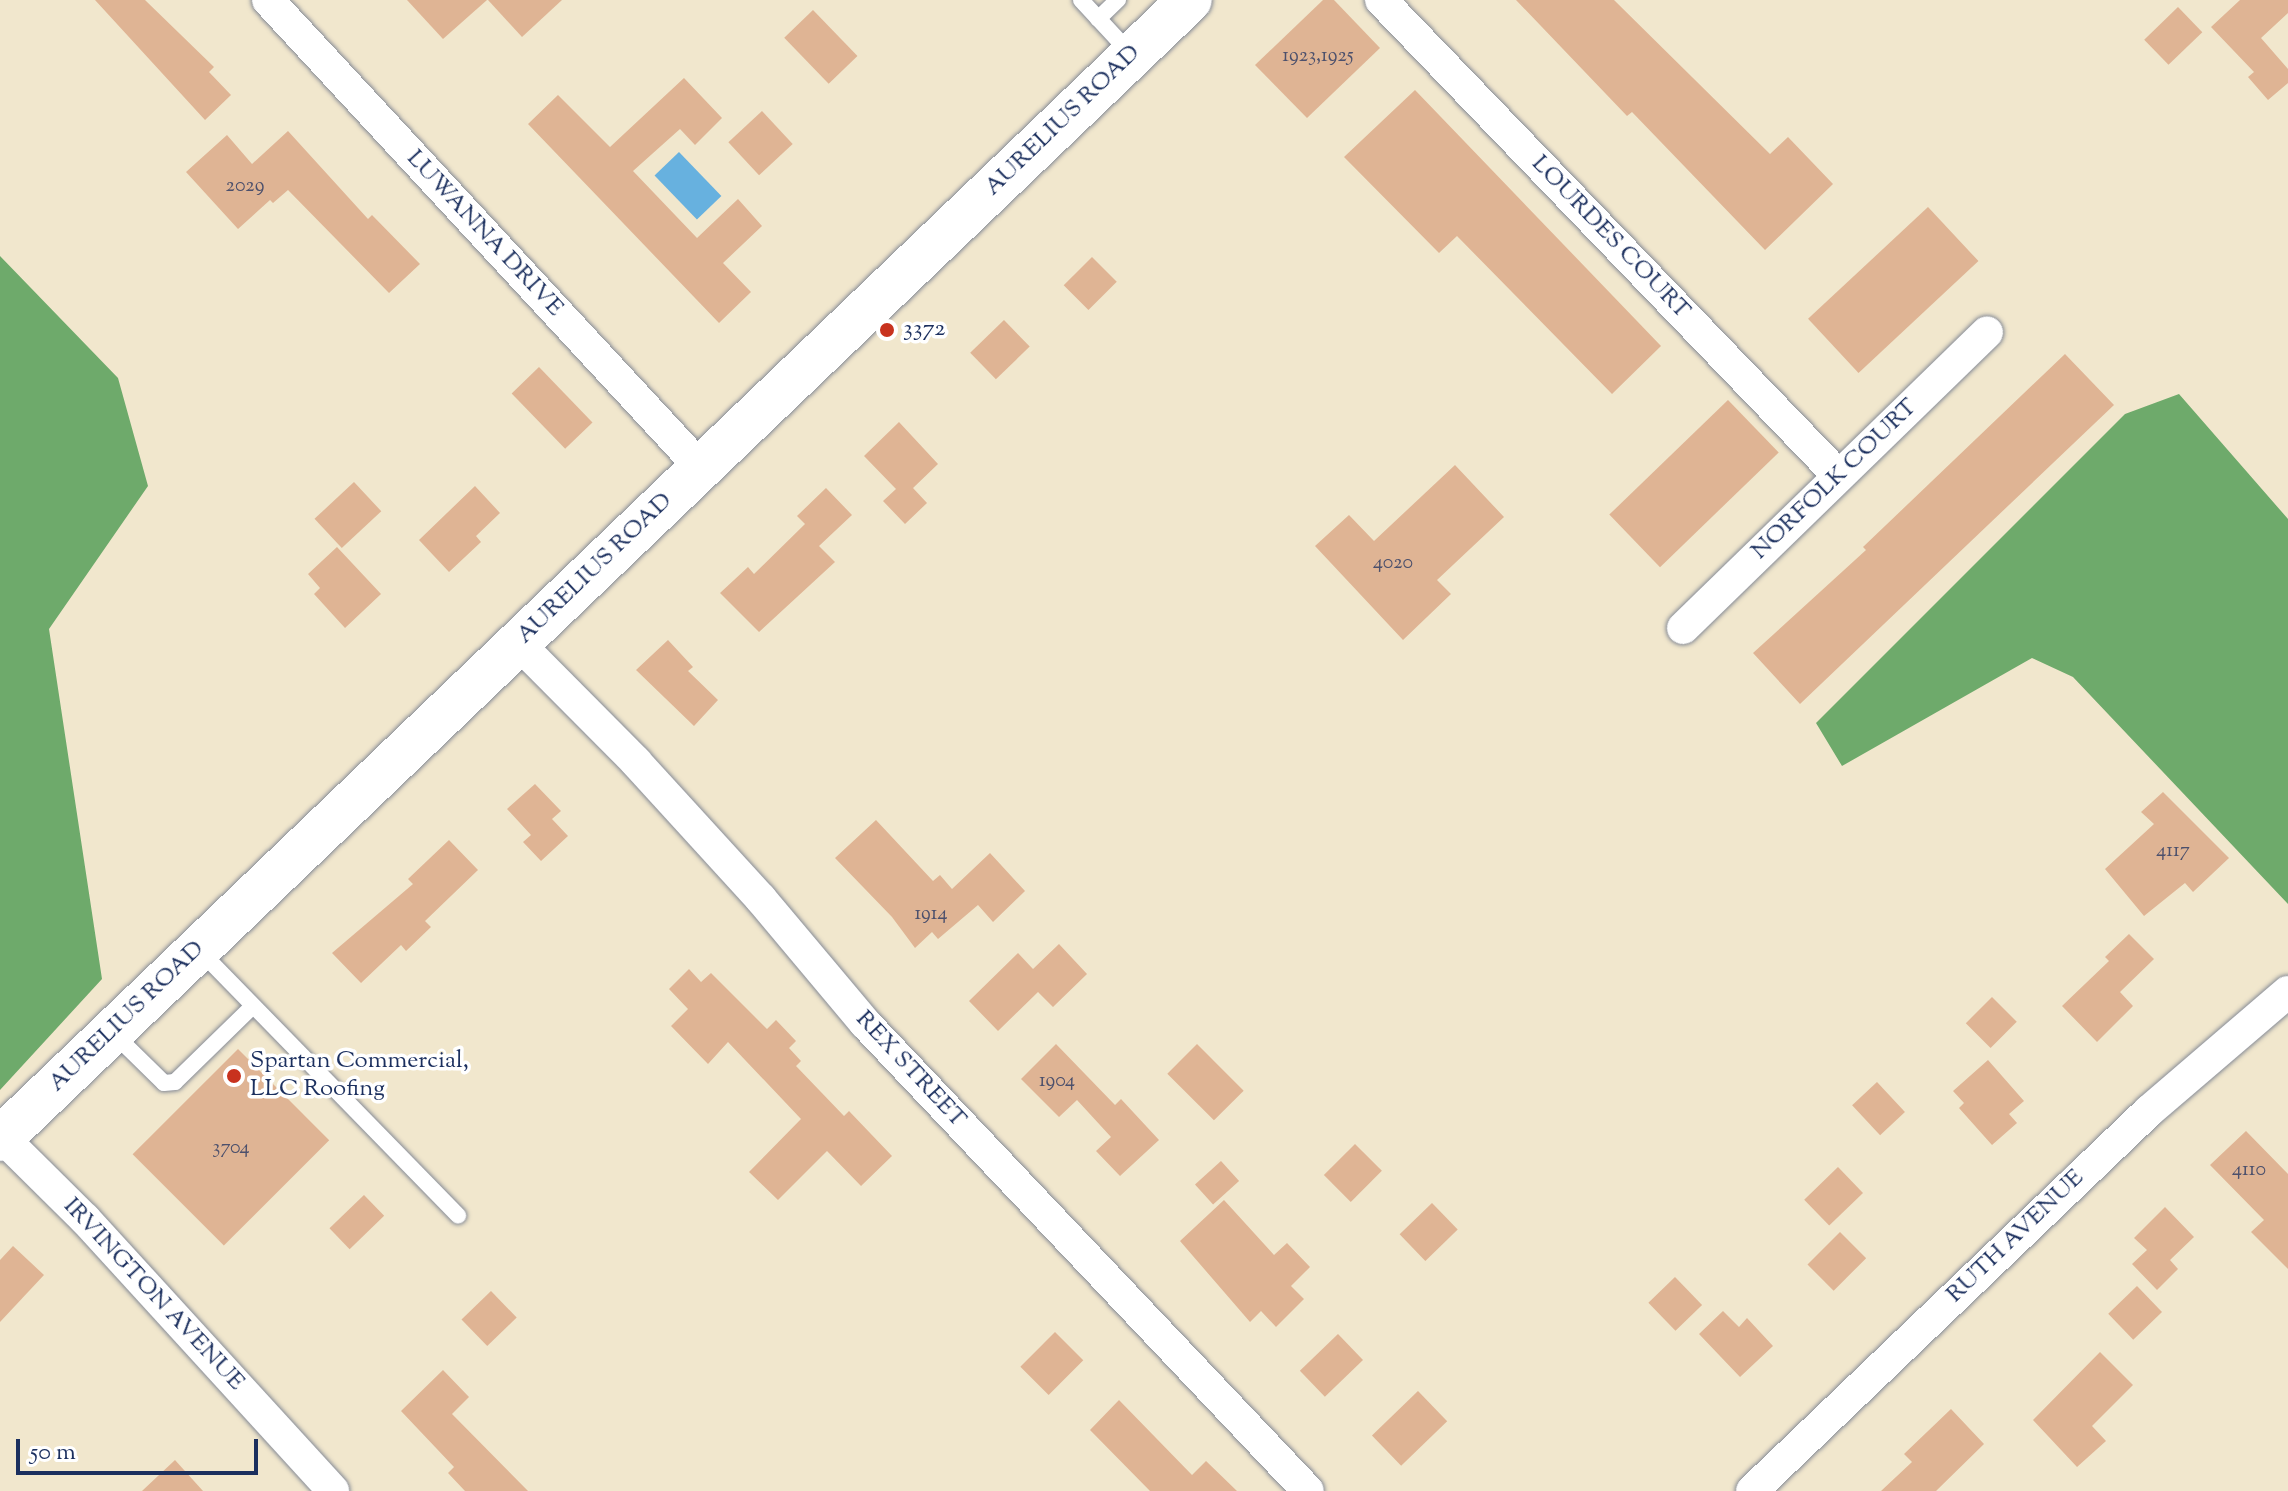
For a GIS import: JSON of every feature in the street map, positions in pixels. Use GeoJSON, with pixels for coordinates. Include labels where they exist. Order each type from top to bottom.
{"type":"FeatureCollection","features":[{"type":"Feature","properties":{"kind":"street","name":"LUWANNA DRIVE"},"geometry":{"type":"LineString","coordinates":[[268,0],[701,468]]}},
{"type":"Feature","properties":{"kind":"street","name":"AURELIUS ROAD"},"geometry":{"type":"LineString","coordinates":[[1,1138],[1190,0]]}},
{"type":"Feature","properties":{"kind":"street","name":"LOURDES COURT"},"geometry":{"type":"LineString","coordinates":[[1381,0],[1838,475]]}},
{"type":"Feature","properties":{"kind":"street","name":"NORFOLK COURT"},"geometry":{"type":"LineString","coordinates":[[1683,628],[1987,332]]}},
{"type":"Feature","properties":{"kind":"street","name":"REX STREET"},"geometry":{"type":"LineString","coordinates":[[518,643],[636,762],[761,899],[865,1023],[1308,1491]]}},
{"type":"Feature","properties":{"kind":"street","name":"RUTH AVENUE"},"geometry":{"type":"LineString","coordinates":[[1752,1491],[2149,1111],[2288,992]]}},
{"type":"Feature","properties":{"kind":"street","name":"IRVINGTON AVENUE"},"geometry":{"type":"LineString","coordinates":[[1,1138],[85,1219],[333,1491]]}},
{"type":"Feature","properties":{"kind":"lane"},"geometry":{"type":"LineString","coordinates":[[1081,0],[1132,55]]}},
{"type":"Feature","properties":{"kind":"lane"},"geometry":{"type":"LineString","coordinates":[[1098,19],[1118,0]]}},
{"type":"Feature","properties":{"kind":"lane"},"geometry":{"type":"LineString","coordinates":[[198,949],[458,1215]]}},
{"type":"Feature","properties":{"kind":"lane"},"geometry":{"type":"LineString","coordinates":[[111,1031],[164,1083],[175,1082],[253,1006]]}},
{"type":"Feature","properties":{"kind":"green space"},"geometry":{"type":"Polygon","coordinates":[[[0,256],[118,378],[148,486],[49,629],[102,979],[0,1090],[0,256]]]}},
{"type":"Feature","properties":{"kind":"green space"},"geometry":{"type":"Polygon","coordinates":[[[2179,394],[2288,519],[2288,904],[2073,677],[2032,658],[1842,766],[1816,723],[2125,414],[2179,394]]]}},
{"type":"Feature","properties":{"kind":"water"},"geometry":{"type":"Polygon","coordinates":[[[679,152],[721,196],[697,219],[655,176],[679,152]]]}},
{"type":"Feature","properties":{"kind":"building"},"geometry":{"type":"Polygon","coordinates":[[[95,0],[145,0],[214,67],[209,72],[231,95],[205,120],[95,0]]]}},
{"type":"Feature","properties":{"kind":"building"},"geometry":{"type":"Polygon","coordinates":[[[407,0],[487,0],[443,39],[407,0]]]}},
{"type":"Feature","properties":{"kind":"building"},"geometry":{"type":"Polygon","coordinates":[[[488,0],[562,0],[522,37],[488,0]]]}},
{"type":"Feature","properties":{"kind":"building"},"geometry":{"type":"Polygon","coordinates":[[[1323,0],[1334,0],[1380,48],[1307,118],[1255,65],[1323,0]]]}},
{"type":"Feature","properties":{"kind":"building"},"geometry":{"type":"Polygon","coordinates":[[[1516,0],[1614,0],[1770,154],[1788,137],[1833,184],[1765,250],[1632,112],[1627,116],[1516,0]]]}},
{"type":"Feature","properties":{"kind":"building"},"geometry":{"type":"Polygon","coordinates":[[[2240,0],[2288,0],[2288,13],[2261,38],[2288,69],[2288,83],[2268,100],[2248,77],[2254,72],[2211,27],[2240,0]]]}},
{"type":"Feature","properties":{"kind":"building"},"geometry":{"type":"Polygon","coordinates":[[[2178,7],[2202,32],[2169,65],[2144,40],[2178,7]]]}},
{"type":"Feature","properties":{"kind":"building"},"geometry":{"type":"Polygon","coordinates":[[[813,10],[857,56],[829,84],[784,38],[813,10]]]}},
{"type":"Feature","properties":{"kind":"building"},"geometry":{"type":"Polygon","coordinates":[[[684,78],[722,118],[695,145],[680,129],[633,171],[697,238],[738,199],[762,226],[723,263],[751,292],[719,323],[528,124],[558,95],[610,147],[684,78]]]}},
{"type":"Feature","properties":{"kind":"building"},"geometry":{"type":"Polygon","coordinates":[[[1415,90],[1661,346],[1612,394],[1457,236],[1439,253],[1344,157],[1415,90]]]}},
{"type":"Feature","properties":{"kind":"building"},"geometry":{"type":"Polygon","coordinates":[[[762,111],[793,144],[759,175],[728,142],[762,111]]]}},
{"type":"Feature","properties":{"kind":"building"},"geometry":{"type":"Polygon","coordinates":[[[288,131],[368,219],[372,215],[420,264],[389,293],[288,190],[273,203],[270,200],[238,229],[186,172],[227,135],[252,164],[288,131]]]}},
{"type":"Feature","properties":{"kind":"building"},"geometry":{"type":"Polygon","coordinates":[[[1928,207],[1978,261],[1859,373],[1808,319],[1928,207]]]}},
{"type":"Feature","properties":{"kind":"building"},"geometry":{"type":"Polygon","coordinates":[[[1092,257],[1117,282],[1088,310],[1064,285],[1092,257]]]}},
{"type":"Feature","properties":{"kind":"building"},"geometry":{"type":"Polygon","coordinates":[[[1004,320],[1030,347],[996,379],[970,353],[1004,320]]]}},
{"type":"Feature","properties":{"kind":"building"},"geometry":{"type":"Polygon","coordinates":[[[2065,354],[2114,405],[1800,704],[1753,653],[1866,550],[1863,547],[2065,354]]]}},
{"type":"Feature","properties":{"kind":"building"},"geometry":{"type":"Polygon","coordinates":[[[539,367],[592,422],[565,449],[512,393],[539,367]]]}},
{"type":"Feature","properties":{"kind":"building"},"geometry":{"type":"Polygon","coordinates":[[[1728,400],[1779,453],[1660,567],[1609,515],[1728,400]]]}},
{"type":"Feature","properties":{"kind":"building"},"geometry":{"type":"Polygon","coordinates":[[[899,422],[938,464],[913,488],[927,503],[905,524],[883,501],[896,489],[864,456],[899,422]]]}},
{"type":"Feature","properties":{"kind":"building"},"geometry":{"type":"Polygon","coordinates":[[[1455,465],[1504,517],[1437,580],[1451,594],[1403,640],[1315,546],[1349,515],[1374,541],[1455,465]]]}},
{"type":"Feature","properties":{"kind":"building"},"geometry":{"type":"Polygon","coordinates":[[[354,482],[381,511],[342,548],[315,519],[354,482]]]}},
{"type":"Feature","properties":{"kind":"building"},"geometry":{"type":"Polygon","coordinates":[[[475,486],[500,513],[476,536],[481,542],[449,572],[419,540],[475,486]]]}},
{"type":"Feature","properties":{"kind":"building"},"geometry":{"type":"Polygon","coordinates":[[[826,488],[852,515],[819,546],[835,562],[759,632],[720,593],[748,567],[754,574],[805,524],[797,516],[826,488]]]}},
{"type":"Feature","properties":{"kind":"building"},"geometry":{"type":"Polygon","coordinates":[[[337,547],[381,594],[345,628],[314,594],[320,588],[308,574],[337,547]]]}},
{"type":"Feature","properties":{"kind":"building"},"geometry":{"type":"Polygon","coordinates":[[[668,640],[693,667],[688,671],[718,700],[694,726],[636,670],[668,640]]]}},
{"type":"Feature","properties":{"kind":"building"},"geometry":{"type":"Polygon","coordinates":[[[535,784],[561,811],[552,819],[568,836],[541,861],[523,842],[531,835],[507,809],[535,784]]]}},
{"type":"Feature","properties":{"kind":"building"},"geometry":{"type":"Polygon","coordinates":[[[2163,792],[2229,858],[2193,892],[2185,883],[2144,916],[2105,869],[2154,824],[2141,812],[2163,792]]]}},
{"type":"Feature","properties":{"kind":"building"},"geometry":{"type":"Polygon","coordinates":[[[876,820],[933,881],[940,875],[952,889],[990,853],[1025,891],[993,922],[978,905],[938,939],[932,932],[915,948],[892,917],[835,858],[876,820]]]}},
{"type":"Feature","properties":{"kind":"building"},"geometry":{"type":"Polygon","coordinates":[[[449,840],[478,870],[425,921],[431,927],[406,951],[401,945],[361,983],[332,953],[413,884],[408,879],[449,840]]]}},
{"type":"Feature","properties":{"kind":"building"},"geometry":{"type":"Polygon","coordinates":[[[2129,934],[2154,959],[2120,992],[2133,1006],[2097,1042],[2062,1006],[2109,961],[2105,957],[2129,934]]]}},
{"type":"Feature","properties":{"kind":"building"},"geometry":{"type":"Polygon","coordinates":[[[1059,944],[1087,974],[1053,1007],[1038,992],[998,1031],[969,1001],[1018,953],[1033,969],[1059,944]]]}},
{"type":"Feature","properties":{"kind":"building"},"geometry":{"type":"Polygon","coordinates":[[[689,969],[701,982],[711,973],[767,1029],[776,1020],[796,1041],[789,1048],[801,1061],[796,1066],[844,1116],[849,1111],[892,1156],[861,1186],[827,1151],[778,1200],[749,1172],[801,1119],[728,1042],[708,1064],[671,1026],[688,1009],[669,989],[689,969]]]}},
{"type":"Feature","properties":{"kind":"building"},"geometry":{"type":"Polygon","coordinates":[[[1992,997],[2017,1022],[1991,1048],[1966,1023],[1992,997]]]}},
{"type":"Feature","properties":{"kind":"building"},"geometry":{"type":"Polygon","coordinates":[[[1056,1044],[1115,1105],[1121,1099],[1159,1140],[1120,1176],[1096,1151],[1111,1137],[1077,1100],[1059,1117],[1021,1079],[1056,1044]]]}},
{"type":"Feature","properties":{"kind":"building"},"geometry":{"type":"Polygon","coordinates":[[[1197,1044],[1244,1091],[1214,1120],[1167,1074],[1197,1044]]]}},
{"type":"Feature","properties":{"kind":"building"},"geometry":{"type":"Polygon","coordinates":[[[238,1049],[329,1140],[224,1246],[133,1154],[238,1049]]]}},
{"type":"Feature","properties":{"kind":"building"},"geometry":{"type":"Polygon","coordinates":[[[1988,1060],[2024,1101],[2009,1114],[2017,1123],[1992,1145],[1959,1108],[1964,1103],[1953,1091],[1988,1060]]]}},
{"type":"Feature","properties":{"kind":"building"},"geometry":{"type":"Polygon","coordinates":[[[1877,1082],[1905,1112],[1880,1135],[1852,1105],[1877,1082]]]}},
{"type":"Feature","properties":{"kind":"building"},"geometry":{"type":"Polygon","coordinates":[[[2246,1131],[2288,1174],[2288,1269],[2251,1232],[2264,1220],[2210,1165],[2246,1131]]]}},
{"type":"Feature","properties":{"kind":"building"},"geometry":{"type":"Polygon","coordinates":[[[1355,1144],[1382,1171],[1351,1202],[1324,1175],[1355,1144]]]}},
{"type":"Feature","properties":{"kind":"building"},"geometry":{"type":"Polygon","coordinates":[[[1221,1161],[1239,1181],[1213,1204],[1195,1184],[1221,1161]]]}},
{"type":"Feature","properties":{"kind":"building"},"geometry":{"type":"Polygon","coordinates":[[[1838,1167],[1863,1193],[1829,1226],[1804,1200],[1838,1167]]]}},
{"type":"Feature","properties":{"kind":"building"},"geometry":{"type":"Polygon","coordinates":[[[364,1195],[384,1216],[350,1249],[329,1228],[364,1195]]]}},
{"type":"Feature","properties":{"kind":"building"},"geometry":{"type":"Polygon","coordinates":[[[1224,1200],[1274,1255],[1287,1243],[1310,1267],[1291,1286],[1304,1299],[1276,1327],[1261,1311],[1250,1322],[1180,1241],[1224,1200]]]}},
{"type":"Feature","properties":{"kind":"building"},"geometry":{"type":"Polygon","coordinates":[[[1432,1203],[1458,1230],[1425,1261],[1400,1234],[1432,1203]]]}},
{"type":"Feature","properties":{"kind":"building"},"geometry":{"type":"Polygon","coordinates":[[[2165,1207],[2194,1237],[2170,1260],[2178,1269],[2157,1290],[2132,1264],[2147,1250],[2134,1238],[2165,1207]]]}},
{"type":"Feature","properties":{"kind":"building"},"geometry":{"type":"Polygon","coordinates":[[[1840,1232],[1866,1258],[1834,1291],[1807,1265],[1840,1232]]]}},
{"type":"Feature","properties":{"kind":"building"},"geometry":{"type":"Polygon","coordinates":[[[13,1246],[44,1275],[0,1322],[0,1260],[13,1246]]]}},
{"type":"Feature","properties":{"kind":"building"},"geometry":{"type":"Polygon","coordinates":[[[1675,1277],[1702,1305],[1675,1331],[1648,1303],[1675,1277]]]}},
{"type":"Feature","properties":{"kind":"building"},"geometry":{"type":"Polygon","coordinates":[[[2137,1286],[2162,1312],[2133,1340],[2108,1314],[2137,1286]]]}},
{"type":"Feature","properties":{"kind":"building"},"geometry":{"type":"Polygon","coordinates":[[[491,1291],[517,1318],[487,1346],[462,1319],[491,1291]]]}},
{"type":"Feature","properties":{"kind":"building"},"geometry":{"type":"Polygon","coordinates":[[[1723,1311],[1739,1327],[1747,1318],[1773,1346],[1740,1377],[1699,1334],[1723,1311]]]}},
{"type":"Feature","properties":{"kind":"building"},"geometry":{"type":"Polygon","coordinates":[[[1055,1332],[1083,1360],[1049,1395],[1020,1367],[1055,1332]]]}},
{"type":"Feature","properties":{"kind":"building"},"geometry":{"type":"Polygon","coordinates":[[[1338,1334],[1363,1360],[1325,1397],[1300,1371],[1338,1334]]]}},
{"type":"Feature","properties":{"kind":"building"},"geometry":{"type":"Polygon","coordinates":[[[2100,1352],[2133,1385],[2092,1426],[2106,1441],[2077,1467],[2033,1420],[2100,1352]]]}},
{"type":"Feature","properties":{"kind":"building"},"geometry":{"type":"Polygon","coordinates":[[[443,1370],[469,1397],[452,1414],[528,1491],[465,1491],[448,1473],[454,1467],[401,1411],[443,1370]]]}},
{"type":"Feature","properties":{"kind":"building"},"geometry":{"type":"Polygon","coordinates":[[[1418,1391],[1447,1421],[1401,1466],[1372,1435],[1418,1391]]]}},
{"type":"Feature","properties":{"kind":"building"},"geometry":{"type":"Polygon","coordinates":[[[1119,1400],[1192,1475],[1206,1461],[1237,1491],[1150,1491],[1090,1430],[1119,1400]]]}},
{"type":"Feature","properties":{"kind":"building"},"geometry":{"type":"Polygon","coordinates":[[[1951,1409],[1984,1444],[1936,1491],[1881,1491],[1912,1462],[1904,1454],[1951,1409]]]}},
{"type":"Feature","properties":{"kind":"building"},"geometry":{"type":"Polygon","coordinates":[[[175,1460],[203,1491],[142,1491],[175,1460]]]}},
{"type":"Feature","properties":{"kind":"place","name":"3372"},"geometry":{"type":"Point","coordinates":[887,330]}},
{"type":"Feature","properties":{"kind":"place","name":"Spartan Commercial, LLC Roofing"},"geometry":{"type":"Point","coordinates":[234,1076]}}]}
